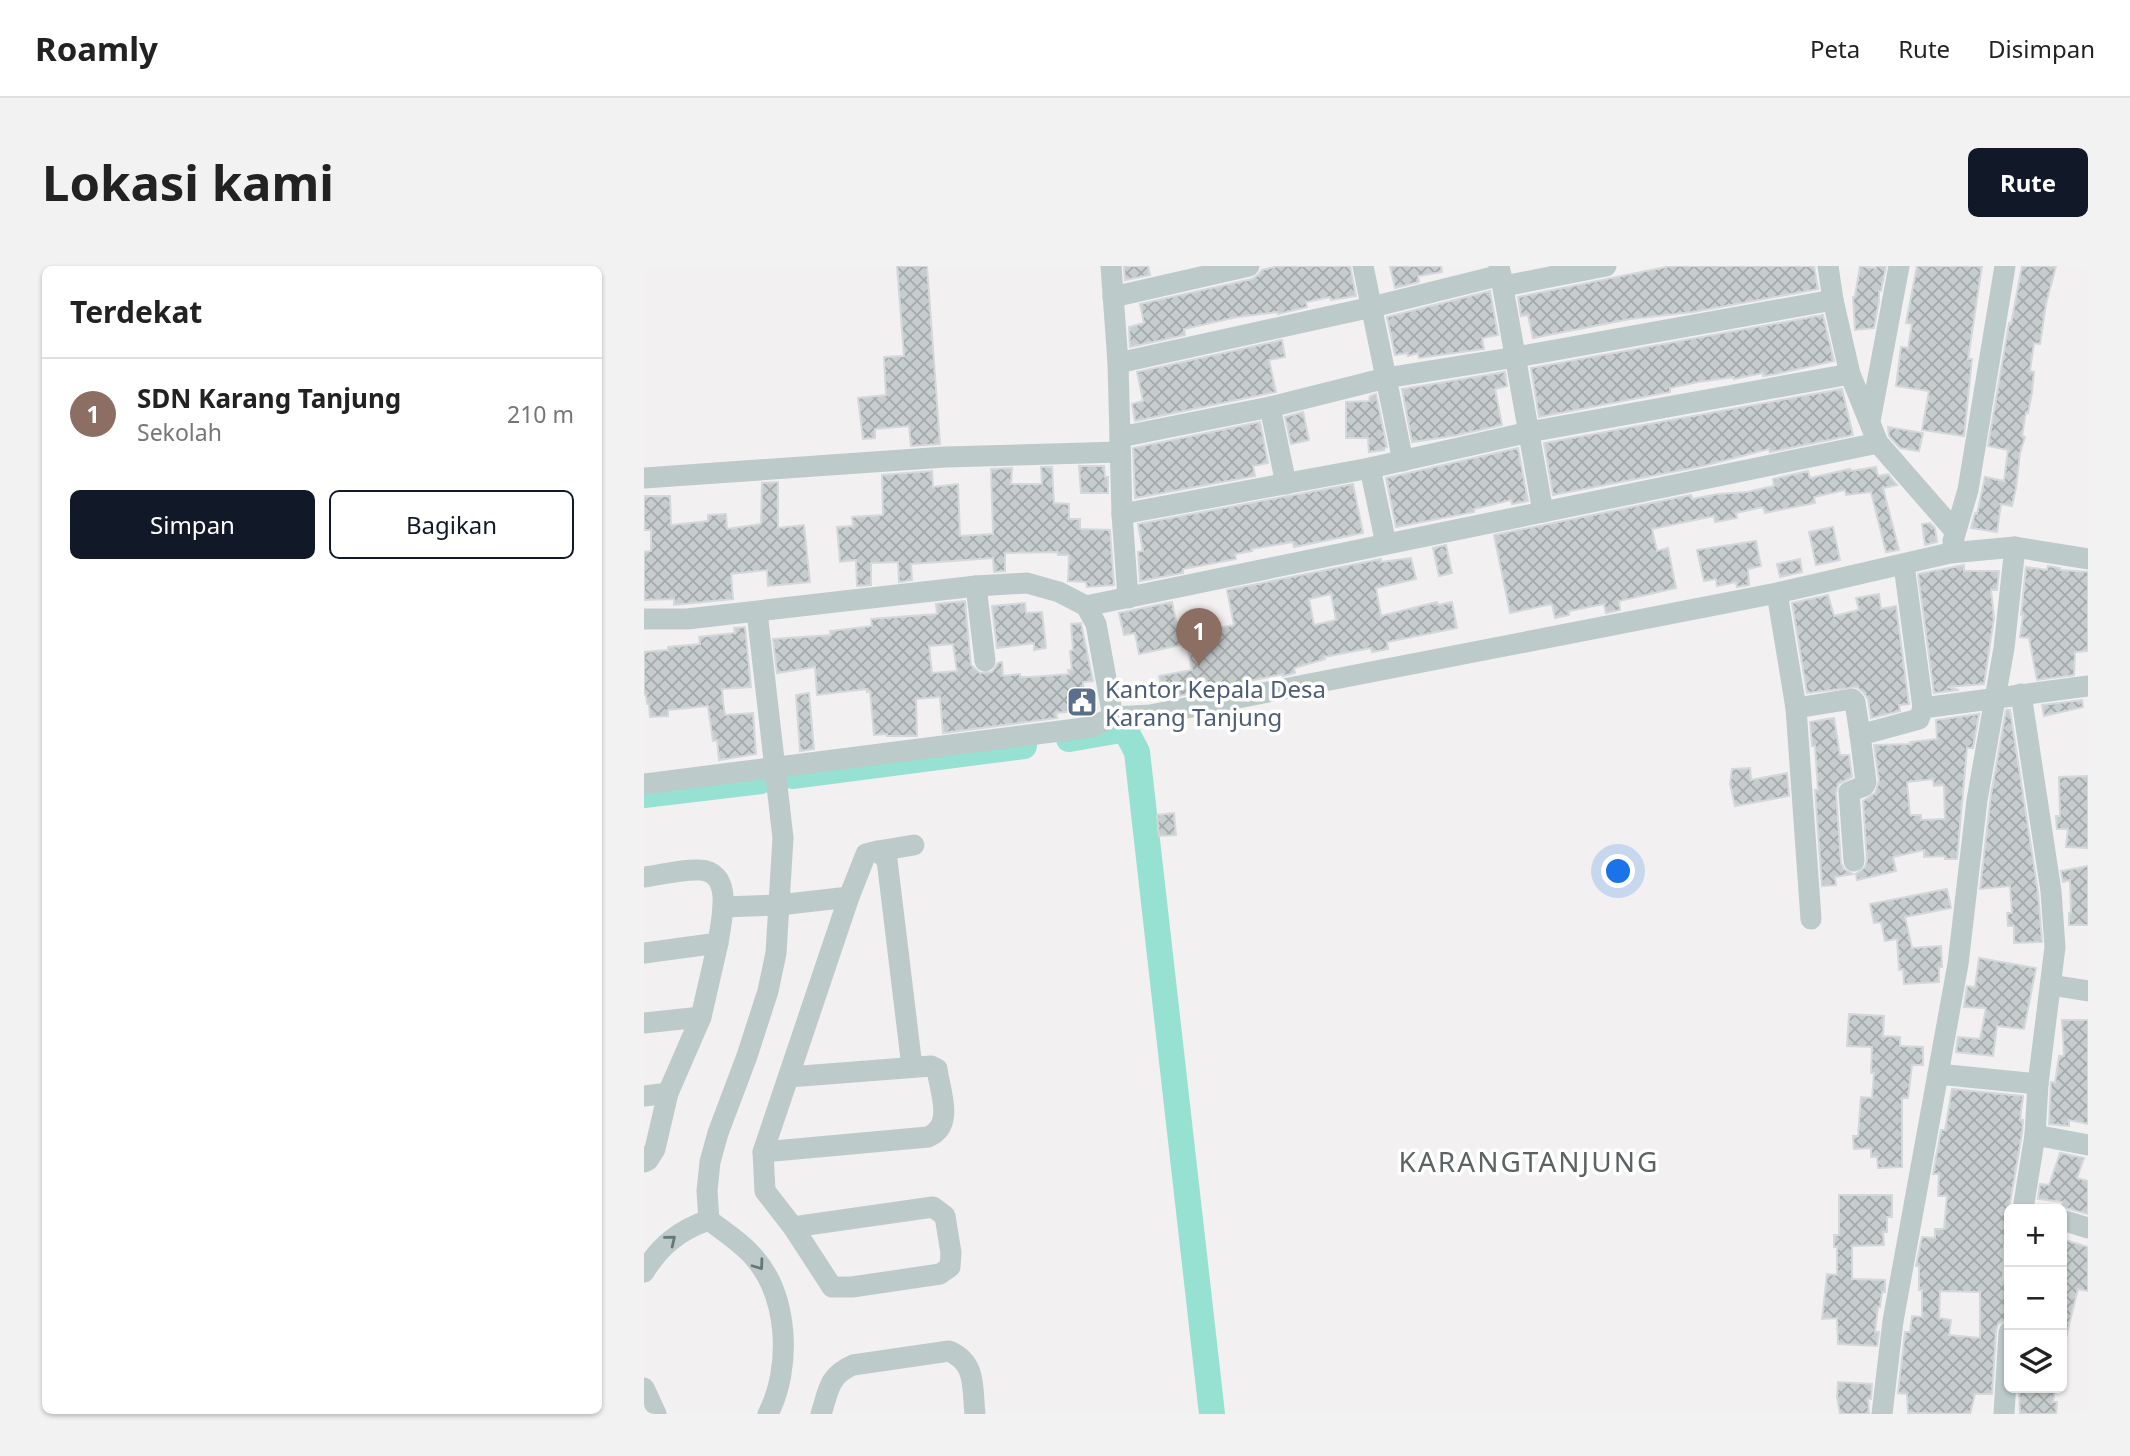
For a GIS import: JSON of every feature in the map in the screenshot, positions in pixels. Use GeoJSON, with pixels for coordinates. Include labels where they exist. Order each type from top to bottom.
{"type":"FeatureCollection","features":[{"type":"Feature","properties":{"kind":"street"},"geometry":{"type":"LineString","coordinates":[[1111,266],[1128,598]]}},
{"type":"Feature","properties":{"kind":"street"},"geometry":{"type":"LineString","coordinates":[[1113,297],[1249,266]]}},
{"type":"Feature","properties":{"kind":"street"},"geometry":{"type":"LineString","coordinates":[[1363,266],[1403,461]]}},
{"type":"Feature","properties":{"kind":"street"},"geometry":{"type":"LineString","coordinates":[[1118,363],[1502,276],[1606,266]]}},
{"type":"Feature","properties":{"kind":"street"},"geometry":{"type":"LineString","coordinates":[[1828,266],[1850,374],[1878,443],[1955,531]]}},
{"type":"Feature","properties":{"kind":"street"},"geometry":{"type":"LineString","coordinates":[[1870,421],[1899,266]]}},
{"type":"Feature","properties":{"kind":"street"},"geometry":{"type":"LineString","coordinates":[[1950,553],[1968,490],[2005,266]]}},
{"type":"Feature","properties":{"kind":"street"},"geometry":{"type":"LineString","coordinates":[[1502,276],[1543,512]]}},
{"type":"Feature","properties":{"kind":"street"},"geometry":{"type":"LineString","coordinates":[[644,478],[1120,444],[1386,378],[1516,358],[1833,300]]}},
{"type":"Feature","properties":{"kind":"street"},"geometry":{"type":"LineString","coordinates":[[1122,513],[1370,468],[1529,432],[1850,374]]}},
{"type":"Feature","properties":{"kind":"street"},"geometry":{"type":"LineString","coordinates":[[1270,407],[1286,484]]}},
{"type":"Feature","properties":{"kind":"street"},"geometry":{"type":"LineString","coordinates":[[1086,606],[1878,443]]}},
{"type":"Feature","properties":{"kind":"street"},"geometry":{"type":"LineString","coordinates":[[1370,468],[1386,544]]}},
{"type":"Feature","properties":{"kind":"street"},"geometry":{"type":"LineString","coordinates":[[1882,1414],[1893,1321],[1958,964],[1977,800],[2004,648],[2015,547]]}},
{"type":"Feature","properties":{"kind":"street"},"geometry":{"type":"LineString","coordinates":[[644,784],[1092,727],[1114,717],[1150,715],[1777,593],[1950,553],[2015,547],[2088,559]]}},
{"type":"Feature","properties":{"kind":"street"},"geometry":{"type":"LineString","coordinates":[[1860,735],[1919,719],[1923,709],[1904,565]]}},
{"type":"Feature","properties":{"kind":"street"},"geometry":{"type":"LineString","coordinates":[[644,620],[688,619],[976,586],[1027,583],[1059,592],[1086,606],[1096,624],[1114,717]]}},
{"type":"Feature","properties":{"kind":"street"},"geometry":{"type":"LineString","coordinates":[[976,586],[985,661]]}},
{"type":"Feature","properties":{"kind":"street"},"geometry":{"type":"LineString","coordinates":[[1777,593],[1796,708],[1811,919]]}},
{"type":"Feature","properties":{"kind":"street"},"geometry":{"type":"LineString","coordinates":[[757,612],[777,767],[783,838],[776,953],[768,991],[718,1133],[710,1162],[707,1191],[709,1220],[751,1254],[768,1277],[778,1303],[782,1328],[783,1371],[776,1399],[768,1414]]}},
{"type":"Feature","properties":{"kind":"street"},"geometry":{"type":"LineString","coordinates":[[1923,709],[2088,686]]}},
{"type":"Feature","properties":{"kind":"street"},"geometry":{"type":"LineString","coordinates":[[2021,694],[2051,891],[2055,947],[2026,1204]]}},
{"type":"Feature","properties":{"kind":"street"},"geometry":{"type":"LineString","coordinates":[[1796,708],[1852,699],[1855,702],[1866,782],[1864,786],[1849,792],[1854,861]]}},
{"type":"Feature","properties":{"kind":"street"},"geometry":{"type":"LineString","coordinates":[[793,1227],[933,1208],[945,1216],[951,1253],[950,1267],[940,1274],[852,1287],[832,1287],[793,1227],[765,1191],[763,1152],[866,854],[914,845]]}},
{"type":"Feature","properties":{"kind":"street"},"geometry":{"type":"LineString","coordinates":[[878,851],[887,860],[912,1067]]}},
{"type":"Feature","properties":{"kind":"street"},"geometry":{"type":"LineString","coordinates":[[644,877],[701,869],[721,882],[723,907],[718,943],[701,1017],[668,1093],[655,1149],[644,1162]]}},
{"type":"Feature","properties":{"kind":"street"},"geometry":{"type":"LineString","coordinates":[[723,907],[779,905],[849,897]]}},
{"type":"Feature","properties":{"kind":"street"},"geometry":{"type":"LineString","coordinates":[[644,953],[718,943]]}},
{"type":"Feature","properties":{"kind":"street"},"geometry":{"type":"LineString","coordinates":[[2051,985],[2088,991]]}},
{"type":"Feature","properties":{"kind":"street"},"geometry":{"type":"LineString","coordinates":[[644,1023],[701,1017]]}},
{"type":"Feature","properties":{"kind":"street"},"geometry":{"type":"LineString","coordinates":[[763,1152],[929,1138],[938,1133],[945,1119],[937,1069],[931,1066],[789,1077]]}},
{"type":"Feature","properties":{"kind":"street"},"geometry":{"type":"LineString","coordinates":[[1938,1074],[2038,1084]]}},
{"type":"Feature","properties":{"kind":"street"},"geometry":{"type":"LineString","coordinates":[[644,1096],[668,1093]]}},
{"type":"Feature","properties":{"kind":"street"},"geometry":{"type":"LineString","coordinates":[[2035,1135],[2088,1145]]}},
{"type":"Feature","properties":{"kind":"street"},"geometry":{"type":"LineString","coordinates":[[644,1272],[652,1258],[670,1239],[709,1220]]}},
{"type":"Feature","properties":{"kind":"street"},"geometry":{"type":"LineString","coordinates":[[2067,1222],[2088,1228]]}},
{"type":"Feature","properties":{"kind":"street"},"geometry":{"type":"LineString","coordinates":[[821,1414],[830,1384],[838,1371],[853,1365],[949,1351],[962,1356],[970,1369],[975,1414]]}},
{"type":"Feature","properties":{"kind":"street"},"geometry":{"type":"LineString","coordinates":[[644,1388],[656,1414]]}},
{"type":"Feature","properties":{"kind":"street"},"geometry":{"type":"LineString","coordinates":[[2004,1414],[2005,1393]]}},
{"type":"Feature","properties":{"kind":"building"},"geometry":{"type":"Polygon","coordinates":[[[897,266],[927,266],[940,444],[911,446],[909,426],[875,429],[875,438],[863,439],[858,398],[886,395],[884,357],[904,356],[897,266]]]}},
{"type":"Feature","properties":{"kind":"building"},"geometry":{"type":"Polygon","coordinates":[[[1124,266],[1148,266],[1150,275],[1125,280],[1124,266]]]}},
{"type":"Feature","properties":{"kind":"building"},"geometry":{"type":"Polygon","coordinates":[[[1278,266],[1350,266],[1356,296],[1331,300],[1330,297],[1306,302],[1307,307],[1278,314],[1237,317],[1184,329],[1185,335],[1130,347],[1129,327],[1144,323],[1140,304],[1252,279],[1262,270],[1278,266]]]}},
{"type":"Feature","properties":{"kind":"building"},"geometry":{"type":"Polygon","coordinates":[[[1390,266],[1441,266],[1442,272],[1418,276],[1419,282],[1395,288],[1390,266]]]}},
{"type":"Feature","properties":{"kind":"building"},"geometry":{"type":"Polygon","coordinates":[[[1671,266],[1814,266],[1818,289],[1693,312],[1630,319],[1533,338],[1528,315],[1521,316],[1518,297],[1671,266]]]}},
{"type":"Feature","properties":{"kind":"building"},"geometry":{"type":"Polygon","coordinates":[[[1860,266],[1886,266],[1879,291],[1874,328],[1855,330],[1853,297],[1860,266]]]}},
{"type":"Feature","properties":{"kind":"building"},"geometry":{"type":"Polygon","coordinates":[[[1917,266],[1982,266],[1968,359],[1972,359],[1964,436],[1922,430],[1929,391],[1896,386],[1901,347],[1908,348],[1912,324],[1906,323],[1917,266]]]}},
{"type":"Feature","properties":{"kind":"building"},"geometry":{"type":"Polygon","coordinates":[[[2022,266],[2056,266],[2046,304],[2040,344],[2034,343],[2030,371],[2034,372],[2032,392],[2022,436],[2025,437],[2020,453],[2016,488],[2012,506],[2001,504],[1997,532],[1971,528],[1985,477],[2004,481],[2008,450],[1988,446],[2009,323],[2011,324],[2022,266]]]}},
{"type":"Feature","properties":{"kind":"building"},"geometry":{"type":"Polygon","coordinates":[[[1490,291],[1498,335],[1482,338],[1484,349],[1419,358],[1418,353],[1408,356],[1407,353],[1395,355],[1387,317],[1490,291]]]}},
{"type":"Feature","properties":{"kind":"building"},"geometry":{"type":"Polygon","coordinates":[[[1823,315],[1834,361],[1776,374],[1763,376],[1763,373],[1698,382],[1670,388],[1670,392],[1539,417],[1531,368],[1823,315]]]}},
{"type":"Feature","properties":{"kind":"building"},"geometry":{"type":"Polygon","coordinates":[[[1282,340],[1285,357],[1269,360],[1276,392],[1135,421],[1132,404],[1143,401],[1137,372],[1282,340]]]}},
{"type":"Feature","properties":{"kind":"building"},"geometry":{"type":"Polygon","coordinates":[[[1505,372],[1507,386],[1495,389],[1502,425],[1412,442],[1402,389],[1505,372]]]}},
{"type":"Feature","properties":{"kind":"building"},"geometry":{"type":"Polygon","coordinates":[[[1842,389],[1853,435],[1770,452],[1769,449],[1703,466],[1553,495],[1544,443],[1842,389]]]}},
{"type":"Feature","properties":{"kind":"building"},"geometry":{"type":"Polygon","coordinates":[[[1376,394],[1387,447],[1369,452],[1368,438],[1346,438],[1346,402],[1369,401],[1370,396],[1376,394]]]}},
{"type":"Feature","properties":{"kind":"building"},"geometry":{"type":"Polygon","coordinates":[[[1303,412],[1309,440],[1291,444],[1285,417],[1303,412]]]}},
{"type":"Feature","properties":{"kind":"building"},"geometry":{"type":"Polygon","coordinates":[[[1260,422],[1268,463],[1253,466],[1255,476],[1135,498],[1133,448],[1260,422]]]}},
{"type":"Feature","properties":{"kind":"building"},"geometry":{"type":"Polygon","coordinates":[[[1888,427],[1923,433],[1919,451],[1900,448],[1889,436],[1888,427]]]}},
{"type":"Feature","properties":{"kind":"building"},"geometry":{"type":"Polygon","coordinates":[[[1518,448],[1528,501],[1512,504],[1511,500],[1474,509],[1474,512],[1396,527],[1386,478],[1518,448]]]}},
{"type":"Feature","properties":{"kind":"building"},"geometry":{"type":"Polygon","coordinates":[[[1079,466],[1104,466],[1105,477],[1108,477],[1108,493],[1081,493],[1079,466]]]}},
{"type":"Feature","properties":{"kind":"building"},"geometry":{"type":"Polygon","coordinates":[[[1041,467],[1052,467],[1054,503],[1069,504],[1069,519],[1080,519],[1080,529],[1110,530],[1114,585],[1087,587],[1086,582],[1068,581],[1069,555],[1058,555],[1058,552],[1005,553],[1005,571],[994,572],[993,558],[911,564],[912,580],[899,582],[898,562],[871,563],[871,585],[857,586],[856,560],[840,562],[837,527],[853,526],[852,517],[883,515],[882,475],[932,471],[933,487],[958,484],[960,536],[993,534],[991,469],[1012,468],[1011,484],[1042,484],[1041,467]]]}},
{"type":"Feature","properties":{"kind":"building"},"geometry":{"type":"Polygon","coordinates":[[[1876,467],[1878,476],[1888,474],[1897,485],[1883,488],[1899,550],[1886,552],[1871,492],[1846,495],[1845,490],[1814,497],[1815,503],[1765,513],[1763,507],[1736,513],[1737,518],[1715,522],[1714,516],[1652,529],[1657,551],[1668,548],[1676,588],[1619,601],[1620,610],[1606,613],[1604,604],[1569,611],[1569,615],[1555,618],[1552,604],[1510,613],[1494,535],[1691,495],[1692,499],[1747,492],[1774,486],[1773,479],[1808,471],[1810,478],[1850,469],[1876,467]]]}},
{"type":"Feature","properties":{"kind":"building"},"geometry":{"type":"Polygon","coordinates":[[[778,482],[778,528],[804,525],[810,582],[768,586],[767,570],[731,574],[733,599],[674,605],[674,599],[644,600],[644,552],[651,551],[651,530],[644,530],[644,496],[670,496],[671,525],[708,521],[708,515],[726,514],[727,529],[761,524],[762,483],[778,482]]]}},
{"type":"Feature","properties":{"kind":"building"},"geometry":{"type":"Polygon","coordinates":[[[1353,484],[1363,533],[1294,547],[1293,542],[1251,549],[1252,551],[1235,554],[1236,559],[1140,581],[1138,552],[1143,551],[1138,524],[1353,484]]]}},
{"type":"Feature","properties":{"kind":"building"},"geometry":{"type":"Polygon","coordinates":[[[1930,523],[1935,528],[1937,542],[1925,545],[1922,524],[1930,523]]]}},
{"type":"Feature","properties":{"kind":"building"},"geometry":{"type":"Polygon","coordinates":[[[1833,527],[1840,560],[1816,565],[1809,532],[1833,527]]]}},
{"type":"Feature","properties":{"kind":"building"},"geometry":{"type":"Polygon","coordinates":[[[1756,541],[1761,566],[1748,569],[1749,585],[1737,587],[1736,582],[1717,586],[1716,579],[1704,581],[1697,550],[1756,541]]]}},
{"type":"Feature","properties":{"kind":"building"},"geometry":{"type":"Polygon","coordinates":[[[1446,545],[1452,573],[1439,576],[1433,548],[1446,545]]]}},
{"type":"Feature","properties":{"kind":"building"},"geometry":{"type":"Polygon","coordinates":[[[1411,558],[1416,579],[1376,588],[1381,616],[1437,602],[1438,605],[1452,602],[1457,628],[1387,642],[1388,649],[1372,652],[1371,648],[1324,657],[1325,659],[1294,668],[1295,673],[1283,676],[1164,699],[1159,676],[1192,670],[1185,635],[1234,625],[1227,590],[1381,559],[1381,562],[1411,558]],[[1331,594],[1309,599],[1314,625],[1336,620],[1331,594]]]}},
{"type":"Feature","properties":{"kind":"building"},"geometry":{"type":"Polygon","coordinates":[[[1800,559],[1802,572],[1780,577],[1777,564],[1800,559]]]}},
{"type":"Feature","properties":{"kind":"building"},"geometry":{"type":"Polygon","coordinates":[[[1964,565],[1964,571],[1999,571],[1997,590],[1991,590],[1994,618],[1984,684],[1947,687],[1959,690],[1934,693],[1918,574],[1964,565]]]}},
{"type":"Feature","properties":{"kind":"building"},"geometry":{"type":"Polygon","coordinates":[[[2048,566],[2060,570],[2088,572],[2088,651],[2075,652],[2074,675],[2037,680],[2029,638],[2020,637],[2021,615],[2026,567],[2047,570],[2048,566]]]}},
{"type":"Feature","properties":{"kind":"building"},"geometry":{"type":"Polygon","coordinates":[[[1879,594],[1881,609],[1896,606],[1909,704],[1899,705],[1900,711],[1871,718],[1868,699],[1857,687],[1807,693],[1792,603],[1828,595],[1834,616],[1859,610],[1856,598],[1879,594]]]}},
{"type":"Feature","properties":{"kind":"building"},"geometry":{"type":"Polygon","coordinates":[[[965,601],[971,665],[980,673],[992,672],[998,663],[1002,662],[1003,676],[1069,674],[1068,670],[1072,670],[1070,651],[1073,650],[1071,624],[1081,623],[1093,681],[1083,682],[1085,710],[1056,713],[1057,718],[943,733],[940,697],[916,699],[917,736],[874,735],[870,691],[867,692],[867,689],[817,695],[815,667],[777,673],[773,639],[831,635],[830,631],[872,626],[871,619],[937,614],[936,604],[965,601]],[[953,644],[929,646],[932,673],[957,671],[953,644]]]}},
{"type":"Feature","properties":{"kind":"building"},"geometry":{"type":"Polygon","coordinates":[[[1172,602],[1181,645],[1139,654],[1135,633],[1124,635],[1119,613],[1172,602]]]}},
{"type":"Feature","properties":{"kind":"building"},"geometry":{"type":"Polygon","coordinates":[[[1025,603],[1026,613],[1042,612],[1046,648],[1034,650],[1034,643],[997,648],[992,606],[1025,603]]]}},
{"type":"Feature","properties":{"kind":"building"},"geometry":{"type":"Polygon","coordinates":[[[745,627],[751,687],[722,689],[723,702],[725,715],[753,713],[756,754],[719,760],[708,706],[668,710],[668,716],[650,717],[649,704],[644,695],[644,652],[700,644],[699,637],[735,633],[734,628],[745,627]]]}},
{"type":"Feature","properties":{"kind":"building"},"geometry":{"type":"Polygon","coordinates":[[[809,693],[814,749],[800,751],[796,695],[809,693]]]}},
{"type":"Feature","properties":{"kind":"building"},"geometry":{"type":"Polygon","coordinates":[[[2082,700],[2083,707],[2044,716],[2042,705],[2082,700]]]}},
{"type":"Feature","properties":{"kind":"building"},"geometry":{"type":"Polygon","coordinates":[[[2006,710],[2010,710],[2038,892],[2042,942],[2014,943],[2014,926],[2008,926],[2007,913],[2012,913],[2010,886],[1980,889],[1991,795],[2006,710]]]}},
{"type":"Feature","properties":{"kind":"building"},"geometry":{"type":"Polygon","coordinates":[[[1979,714],[1973,748],[1967,748],[1957,859],[1945,859],[1945,856],[1924,857],[1924,850],[1893,857],[1896,871],[1857,880],[1856,874],[1865,867],[1867,861],[1863,801],[1875,793],[1879,781],[1874,745],[1911,744],[1910,742],[1937,739],[1936,720],[1979,714]],[[1933,779],[1907,782],[1910,815],[1921,815],[1921,820],[1945,819],[1944,785],[1934,786],[1933,779]]]}},
{"type":"Feature","properties":{"kind":"building"},"geometry":{"type":"Polygon","coordinates":[[[1834,718],[1840,755],[1849,755],[1852,777],[1838,784],[1836,793],[1841,863],[1844,869],[1853,874],[1835,877],[1836,885],[1822,886],[1815,790],[1818,790],[1815,746],[1812,746],[1810,722],[1834,718]]]}},
{"type":"Feature","properties":{"kind":"building"},"geometry":{"type":"Polygon","coordinates":[[[1750,768],[1751,780],[1787,773],[1789,796],[1735,806],[1730,784],[1732,769],[1750,768]]]}},
{"type":"Feature","properties":{"kind":"building"},"geometry":{"type":"Polygon","coordinates":[[[2088,776],[2088,848],[2066,847],[2068,829],[2057,829],[2056,816],[2060,816],[2059,777],[2088,776]]]}},
{"type":"Feature","properties":{"kind":"building"},"geometry":{"type":"Polygon","coordinates":[[[1174,813],[1176,835],[1159,836],[1157,815],[1174,813]]]}},
{"type":"Feature","properties":{"kind":"building"},"geometry":{"type":"Polygon","coordinates":[[[2088,866],[2088,925],[2069,925],[2070,880],[2063,882],[2061,871],[2088,866]]]}},
{"type":"Feature","properties":{"kind":"building"},"geometry":{"type":"Polygon","coordinates":[[[1947,889],[1951,908],[1905,917],[1912,948],[1941,946],[1942,967],[1939,967],[1939,982],[1904,984],[1903,969],[1899,970],[1897,939],[1885,941],[1881,922],[1874,923],[1870,904],[1947,889]]]}},
{"type":"Feature","properties":{"kind":"building"},"geometry":{"type":"Polygon","coordinates":[[[1979,958],[2036,968],[2024,1029],[1997,1026],[1993,1056],[1956,1052],[1958,1037],[1980,1039],[1986,1008],[1964,1007],[1967,986],[1975,987],[1979,958]]]}},
{"type":"Feature","properties":{"kind":"building"},"geometry":{"type":"Polygon","coordinates":[[[1849,1014],[1884,1016],[1883,1036],[1900,1037],[1900,1046],[1923,1047],[1923,1065],[1912,1065],[1908,1098],[1902,1098],[1902,1167],[1878,1168],[1877,1157],[1871,1157],[1871,1148],[1854,1149],[1853,1136],[1858,1136],[1861,1097],[1872,1098],[1874,1073],[1871,1073],[1872,1047],[1847,1046],[1849,1014]]]}},
{"type":"Feature","properties":{"kind":"building"},"geometry":{"type":"Polygon","coordinates":[[[2062,1020],[2088,1020],[2088,1124],[2069,1120],[2069,1126],[2049,1124],[2051,1082],[2055,1083],[2059,1056],[2064,1056],[2062,1020]]]}},
{"type":"Feature","properties":{"kind":"building"},"geometry":{"type":"Polygon","coordinates":[[[1952,1089],[2023,1096],[2020,1120],[2023,1120],[2022,1134],[2010,1204],[2004,1204],[2004,1321],[1998,1324],[1996,1331],[1992,1394],[1975,1394],[1970,1414],[1908,1413],[1907,1394],[1898,1393],[1905,1332],[1910,1332],[1912,1316],[1922,1317],[1922,1290],[1919,1290],[1919,1266],[1916,1266],[1922,1237],[1935,1238],[1935,1229],[1944,1229],[1947,1196],[1938,1196],[1939,1174],[1933,1174],[1941,1130],[1945,1130],[1952,1089]],[[1940,1291],[1939,1318],[1951,1320],[1949,1335],[1980,1338],[1980,1292],[1940,1291]]]}},
{"type":"Feature","properties":{"kind":"building"},"geometry":{"type":"Polygon","coordinates":[[[2060,1153],[2084,1158],[2077,1178],[2088,1181],[2088,1214],[2067,1208],[2067,1204],[2062,1202],[2038,1199],[2040,1184],[2049,1185],[2060,1153]]]}},
{"type":"Feature","properties":{"kind":"building"},"geometry":{"type":"Polygon","coordinates":[[[1839,1195],[1892,1195],[1892,1217],[1887,1217],[1887,1232],[1883,1232],[1884,1245],[1852,1246],[1852,1279],[1885,1280],[1885,1292],[1882,1292],[1878,1307],[1875,1332],[1879,1332],[1877,1346],[1838,1344],[1837,1318],[1822,1319],[1827,1274],[1837,1275],[1834,1235],[1839,1235],[1839,1195]]]}},
{"type":"Feature","properties":{"kind":"building"},"geometry":{"type":"Polygon","coordinates":[[[2067,1241],[2088,1247],[2088,1291],[2078,1289],[2067,1333],[2067,1241]]]}},
{"type":"Feature","properties":{"kind":"building"},"geometry":{"type":"Polygon","coordinates":[[[1838,1382],[1872,1384],[1871,1399],[1868,1399],[1869,1414],[1840,1414],[1838,1382]]]}},
{"type":"Feature","properties":{"kind":"building"},"geometry":{"type":"Polygon","coordinates":[[[2019,1393],[2054,1393],[2056,1414],[2020,1414],[2019,1393]]]}},
{"type":"Feature","properties":{"kind":"waterway"},"geometry":{"type":"LineString","coordinates":[[1069,739],[1121,730],[1128,735],[1137,752],[1212,1414]]}},
{"type":"Feature","properties":{"kind":"waterway"},"geometry":{"type":"LineString","coordinates":[[792,776],[1024,746]]}},
{"type":"Feature","properties":{"kind":"waterway"},"geometry":{"type":"LineString","coordinates":[[644,795],[761,781]]}},
{"type":"Feature","properties":{"kind":"place","name":"SDN Karang Tanjung"},"geometry":{"type":"Point","coordinates":[1199,666]}},
{"type":"Feature","properties":{"kind":"place","name":"Kantor Kepala Desa Karang Tanjung"},"geometry":{"type":"Point","coordinates":[1082,702]}},
{"type":"Feature","properties":{"kind":"district","name":"KARANGTANJUNG"},"geometry":{"type":"Point","coordinates":[1529,1161]}}]}
